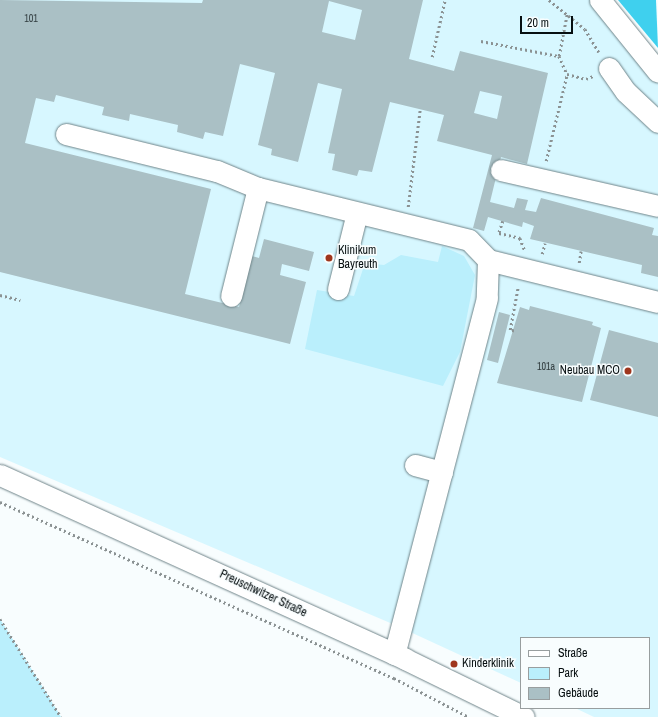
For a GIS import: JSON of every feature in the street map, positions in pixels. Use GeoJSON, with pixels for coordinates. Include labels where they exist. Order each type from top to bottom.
{"type":"FeatureCollection","features":[{"type":"Feature","properties":{"kind":"street"},"geometry":{"type":"LineString","coordinates":[[600,0],[658,72]]}},
{"type":"Feature","properties":{"kind":"street"},"geometry":{"type":"LineString","coordinates":[[609,68],[626,92],[658,122]]}},
{"type":"Feature","properties":{"kind":"street"},"geometry":{"type":"LineString","coordinates":[[66,134],[217,171],[258,188],[469,240],[488,260],[658,302]]}},
{"type":"Feature","properties":{"kind":"street"},"geometry":{"type":"LineString","coordinates":[[501,170],[542,178],[658,206]]}},
{"type":"Feature","properties":{"kind":"street"},"geometry":{"type":"LineString","coordinates":[[231,296],[258,188]]}},
{"type":"Feature","properties":{"kind":"street"},"geometry":{"type":"LineString","coordinates":[[338,288],[357,213]]}},
{"type":"Feature","properties":{"kind":"street"},"geometry":{"type":"LineString","coordinates":[[394,654],[487,298],[488,260]]}},
{"type":"Feature","properties":{"kind":"street"},"geometry":{"type":"LineString","coordinates":[[415,465],[442,472]]}},
{"type":"Feature","properties":{"kind":"street","name":"Preuschwitzer Straße"},"geometry":{"type":"LineString","coordinates":[[0,475],[394,654],[524,717]]}},
{"type":"Feature","properties":{"kind":"path"},"geometry":{"type":"LineString","coordinates":[[432,57],[445,0]]}},
{"type":"Feature","properties":{"kind":"path"},"geometry":{"type":"LineString","coordinates":[[549,0],[585,29],[609,68],[586,79],[567,74]]}},
{"type":"Feature","properties":{"kind":"path"},"geometry":{"type":"LineString","coordinates":[[542,178],[567,74],[559,56],[566,14]]}},
{"type":"Feature","properties":{"kind":"path"},"geometry":{"type":"LineString","coordinates":[[481,41],[559,56]]}},
{"type":"Feature","properties":{"kind":"path"},"geometry":{"type":"LineString","coordinates":[[406,225],[420,109]]}},
{"type":"Feature","properties":{"kind":"path"},"geometry":{"type":"LineString","coordinates":[[0,295],[20,300]]}},
{"type":"Feature","properties":{"kind":"path"},"geometry":{"type":"LineString","coordinates":[[0,502],[394,678],[469,717]]}},
{"type":"Feature","properties":{"kind":"path"},"geometry":{"type":"LineString","coordinates":[[0,618],[61,717]]}},
{"type":"Feature","properties":{"kind":"shaded area","name":"Klinikum Bayreuth"},"geometry":{"type":"Polygon","coordinates":[[[0,0],[610,0],[658,58],[658,717],[594,717],[577,709],[650,709],[650,637],[520,637],[520,683],[395,625],[0,457],[0,0]]]}},
{"type":"Feature","properties":{"kind":"shaded area"},"geometry":{"type":"Polygon","coordinates":[[[618,0],[656,0],[658,48],[618,0]]]}},
{"type":"Feature","properties":{"kind":"green space"},"geometry":{"type":"Polygon","coordinates":[[[442,246],[464,256],[475,275],[460,352],[443,386],[305,349],[317,290],[354,296],[365,263],[384,265],[401,255],[438,262],[442,246]]]}},
{"type":"Feature","properties":{"kind":"green space"},"geometry":{"type":"Polygon","coordinates":[[[0,619],[44,689],[61,717],[0,717],[0,619]]]}},
{"type":"Feature","properties":{"kind":"building"},"geometry":{"type":"Polygon","coordinates":[[[0,0],[202,3],[203,0],[423,0],[409,59],[454,71],[460,51],[548,73],[527,164],[501,157],[490,202],[514,208],[517,198],[528,200],[525,210],[536,212],[541,198],[654,228],[652,235],[658,236],[658,277],[641,273],[642,265],[530,239],[534,226],[523,222],[522,227],[488,217],[484,231],[473,228],[492,155],[437,141],[444,115],[390,102],[372,172],[359,170],[357,176],[332,170],[335,154],[328,153],[342,89],[318,83],[298,162],[271,155],[272,149],[258,145],[275,73],[240,64],[223,136],[205,132],[203,139],[177,132],[178,125],[130,114],[129,121],[102,115],[104,107],[56,95],[54,102],[36,98],[25,143],[211,189],[185,294],[239,307],[252,256],[259,258],[264,239],[314,252],[309,271],[282,264],[280,275],[306,282],[290,344],[0,272],[0,0]],[[329,1],[322,32],[355,40],[362,10],[329,1]],[[480,91],[474,113],[497,119],[502,96],[480,91]]]}},
{"type":"Feature","properties":{"kind":"building"},"geometry":{"type":"Polygon","coordinates":[[[530,306],[593,322],[592,325],[601,328],[582,402],[497,383],[520,307],[529,310],[530,306]]]}},
{"type":"Feature","properties":{"kind":"building"},"geometry":{"type":"Polygon","coordinates":[[[499,312],[510,315],[498,363],[487,360],[499,312]]]}},
{"type":"Feature","properties":{"kind":"building","name":"Neubau MCO"},"geometry":{"type":"Polygon","coordinates":[[[609,330],[658,343],[658,417],[590,400],[609,330]]]}},
{"type":"Feature","properties":{"kind":"place","name":"Klinikum Bayreuth"},"geometry":{"type":"Point","coordinates":[329,258]}},
{"type":"Feature","properties":{"kind":"place","name":"Neubau MCO"},"geometry":{"type":"Point","coordinates":[628,371]}},
{"type":"Feature","properties":{"kind":"place","name":"Kinderklinik"},"geometry":{"type":"Point","coordinates":[454,664]}}]}
